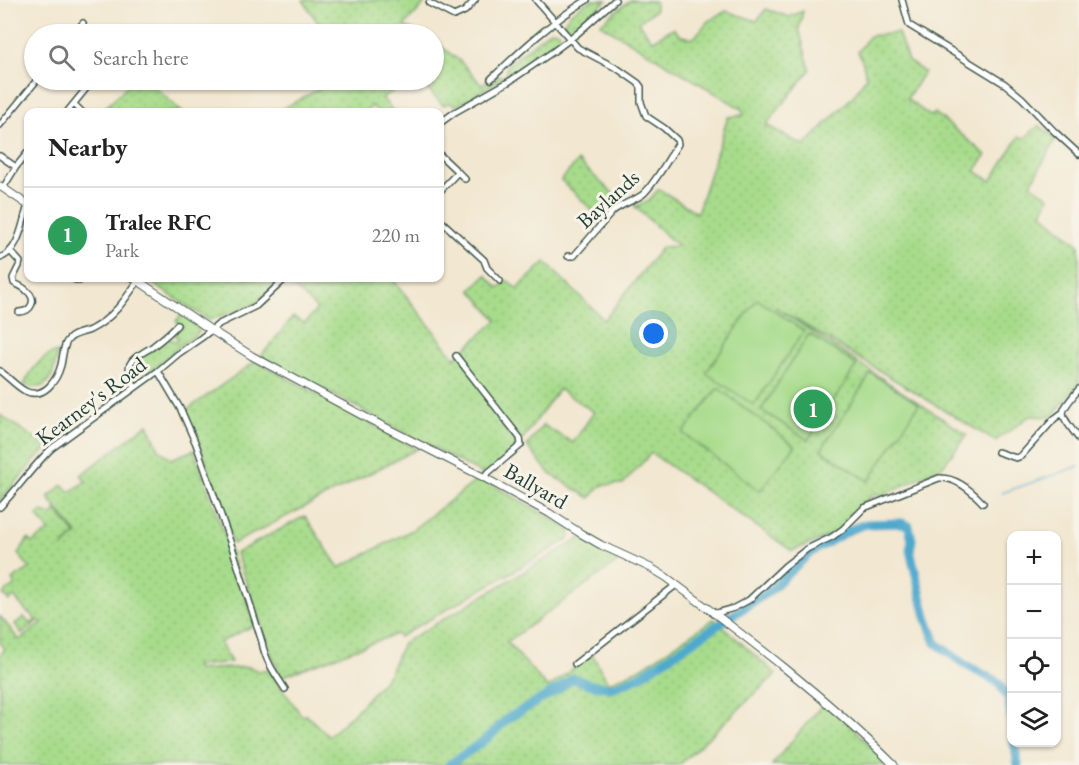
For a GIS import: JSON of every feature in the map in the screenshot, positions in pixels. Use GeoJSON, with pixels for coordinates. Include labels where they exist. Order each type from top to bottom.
{"type":"FeatureCollection","features":[{"type":"Feature","properties":{"kind":"street"},"geometry":{"type":"LineString","coordinates":[[438,0],[431,5],[454,16],[465,11],[475,0]]}},
{"type":"Feature","properties":{"kind":"street"},"geometry":{"type":"LineString","coordinates":[[536,0],[570,39]]}},
{"type":"Feature","properties":{"kind":"street"},"geometry":{"type":"LineString","coordinates":[[491,79],[555,21],[587,0]]}},
{"type":"Feature","properties":{"kind":"street"},"geometry":{"type":"LineString","coordinates":[[444,120],[510,81],[570,39],[615,0]]}},
{"type":"Feature","properties":{"kind":"street"},"geometry":{"type":"LineString","coordinates":[[902,0],[909,25],[1005,84],[1079,154]]}},
{"type":"Feature","properties":{"kind":"street","name":"Baylands"},"geometry":{"type":"LineString","coordinates":[[568,256],[574,256],[613,211],[647,190],[678,144],[672,135],[646,116],[641,102],[639,82],[578,48],[570,39]]}},
{"type":"Feature","properties":{"kind":"street"},"geometry":{"type":"LineString","coordinates":[[0,125],[29,90]]}},
{"type":"Feature","properties":{"kind":"street"},"geometry":{"type":"LineString","coordinates":[[70,108],[84,90]]}},
{"type":"Feature","properties":{"kind":"street"},"geometry":{"type":"LineString","coordinates":[[74,104],[78,108]]}},
{"type":"Feature","properties":{"kind":"street"},"geometry":{"type":"LineString","coordinates":[[0,156],[16,167]]}},
{"type":"Feature","properties":{"kind":"street"},"geometry":{"type":"LineString","coordinates":[[24,157],[1,187],[24,202]]}},
{"type":"Feature","properties":{"kind":"street"},"geometry":{"type":"LineString","coordinates":[[444,159],[465,179]]}},
{"type":"Feature","properties":{"kind":"street"},"geometry":{"type":"LineString","coordinates":[[444,187],[458,172]]}},
{"type":"Feature","properties":{"kind":"street"},"geometry":{"type":"LineString","coordinates":[[0,258],[10,252],[15,245],[24,217]]}},
{"type":"Feature","properties":{"kind":"street"},"geometry":{"type":"LineString","coordinates":[[444,224],[484,260],[487,268],[500,281]]}},
{"type":"Feature","properties":{"kind":"street"},"geometry":{"type":"LineString","coordinates":[[10,252],[20,262],[13,278],[14,283],[30,293],[33,300],[30,308],[19,312]]}},
{"type":"Feature","properties":{"kind":"street"},"geometry":{"type":"LineString","coordinates":[[0,370],[27,392],[35,393],[52,385],[58,376],[68,339],[90,330],[117,310],[134,282]]}},
{"type":"Feature","properties":{"kind":"street","name":"Ballyard"},"geometry":{"type":"LineString","coordinates":[[140,282],[252,356],[483,477],[601,545],[651,568],[789,670],[894,765]]}},
{"type":"Feature","properties":{"kind":"street","name":"Kearney's Road"},"geometry":{"type":"LineString","coordinates":[[0,507],[52,448],[219,324],[256,306],[282,282]]}},
{"type":"Feature","properties":{"kind":"street"},"geometry":{"type":"LineString","coordinates":[[135,387],[129,375],[131,362],[136,356],[169,334],[177,325]]}},
{"type":"Feature","properties":{"kind":"street"},"geometry":{"type":"LineString","coordinates":[[169,334],[175,340]]}},
{"type":"Feature","properties":{"kind":"street"},"geometry":{"type":"LineString","coordinates":[[456,356],[520,438],[521,445],[483,477]]}},
{"type":"Feature","properties":{"kind":"street"},"geometry":{"type":"LineString","coordinates":[[158,371],[181,410],[196,444],[233,550],[263,649],[270,667],[285,689]]}},
{"type":"Feature","properties":{"kind":"street"},"geometry":{"type":"LineString","coordinates":[[998,452],[1016,458],[1022,456],[1062,413],[1063,408],[1079,389]]}},
{"type":"Feature","properties":{"kind":"street"},"geometry":{"type":"LineString","coordinates":[[1062,413],[1079,439]]}},
{"type":"Feature","properties":{"kind":"street"},"geometry":{"type":"LineString","coordinates":[[716,616],[749,600],[785,566],[807,549],[843,530],[864,508],[939,478],[951,480],[974,494],[983,504]]}},
{"type":"Feature","properties":{"kind":"street"},"geometry":{"type":"LineString","coordinates":[[574,664],[676,585]]}},
{"type":"Feature","properties":{"kind":"green space"},"geometry":{"type":"Polygon","coordinates":[[[303,0],[428,0],[406,24],[319,24],[303,0]]]}},
{"type":"Feature","properties":{"kind":"green space"},"geometry":{"type":"Polygon","coordinates":[[[591,0],[607,0],[572,30],[566,27],[566,18],[591,0]]]}},
{"type":"Feature","properties":{"kind":"green space"},"geometry":{"type":"Polygon","coordinates":[[[630,0],[655,1],[655,10],[639,22],[652,41],[673,28],[681,36],[694,38],[708,21],[726,11],[757,21],[766,9],[789,17],[803,11],[799,29],[810,70],[766,125],[804,146],[854,95],[866,77],[858,52],[869,36],[898,33],[908,61],[924,72],[907,99],[930,116],[935,113],[986,155],[975,171],[991,181],[1019,137],[1025,138],[1039,125],[1056,139],[1031,184],[1049,197],[1042,213],[1079,245],[1079,384],[1051,417],[1030,416],[995,441],[775,307],[967,435],[942,467],[881,496],[876,493],[863,503],[836,533],[792,551],[651,453],[623,484],[602,485],[590,498],[550,474],[527,446],[543,425],[573,443],[594,412],[559,389],[520,443],[486,476],[261,356],[293,317],[305,323],[317,309],[288,282],[395,282],[455,358],[497,320],[471,290],[486,275],[498,288],[508,281],[517,289],[545,262],[604,320],[662,247],[678,246],[635,207],[648,201],[659,189],[697,213],[728,117],[744,115],[742,109],[600,24],[630,0]]]}},
{"type":"Feature","properties":{"kind":"green space"},"geometry":{"type":"Polygon","coordinates":[[[550,30],[557,31],[560,35],[559,39],[508,75],[457,106],[450,103],[443,105],[429,90],[444,90],[444,49],[460,61],[482,85],[487,80],[490,83],[498,76],[504,76],[508,65],[550,30]]]}},
{"type":"Feature","properties":{"kind":"green space"},"geometry":{"type":"Polygon","coordinates":[[[123,90],[158,90],[178,108],[105,108],[123,90]]]}},
{"type":"Feature","properties":{"kind":"green space"},"geometry":{"type":"Polygon","coordinates":[[[317,90],[394,90],[382,98],[391,108],[372,106],[370,108],[284,108],[317,90]]]}},
{"type":"Feature","properties":{"kind":"green space"},"geometry":{"type":"Polygon","coordinates":[[[578,161],[621,201],[613,204],[600,218],[561,180],[578,161]]]}},
{"type":"Feature","properties":{"kind":"green space"},"geometry":{"type":"Polygon","coordinates":[[[150,282],[278,282],[254,305],[233,314],[229,313],[209,320],[150,282]]]}},
{"type":"Feature","properties":{"kind":"green space"},"geometry":{"type":"Polygon","coordinates":[[[757,299],[804,331],[754,405],[706,373],[757,299]]]}},
{"type":"Feature","properties":{"kind":"green space"},"geometry":{"type":"Polygon","coordinates":[[[182,314],[200,330],[154,368],[135,380],[131,369],[136,360],[167,339],[175,342],[179,339],[174,332],[179,323],[176,321],[182,314]]]}},
{"type":"Feature","properties":{"kind":"green space"},"geometry":{"type":"Polygon","coordinates":[[[809,334],[857,365],[808,440],[761,410],[809,334]]]}},
{"type":"Feature","properties":{"kind":"green space"},"geometry":{"type":"Polygon","coordinates":[[[57,352],[53,373],[46,384],[40,387],[24,385],[37,364],[57,352]]]}},
{"type":"Feature","properties":{"kind":"green space"},"geometry":{"type":"Polygon","coordinates":[[[256,361],[417,449],[233,544],[202,451],[184,412],[256,361]]]}},
{"type":"Feature","properties":{"kind":"green space"},"geometry":{"type":"Polygon","coordinates":[[[871,373],[919,404],[869,481],[821,450],[871,373]]]}},
{"type":"Feature","properties":{"kind":"green space"},"geometry":{"type":"Polygon","coordinates":[[[718,388],[795,446],[760,491],[683,433],[718,388]]]}},
{"type":"Feature","properties":{"kind":"green space"},"geometry":{"type":"Polygon","coordinates":[[[0,415],[48,447],[0,501],[0,415]]]}},
{"type":"Feature","properties":{"kind":"green space"},"geometry":{"type":"Polygon","coordinates":[[[148,424],[159,449],[171,459],[194,450],[254,622],[253,626],[220,642],[231,662],[195,666],[197,670],[249,667],[259,671],[268,669],[302,716],[306,715],[329,736],[359,708],[389,674],[403,643],[581,538],[623,558],[507,642],[548,688],[592,654],[608,683],[641,668],[714,619],[776,674],[679,765],[0,765],[0,655],[5,649],[0,643],[0,616],[19,640],[42,623],[39,620],[22,634],[15,624],[24,617],[30,624],[36,620],[14,597],[9,601],[3,594],[15,585],[12,580],[30,568],[18,554],[28,539],[32,543],[49,531],[37,515],[42,512],[52,515],[55,509],[75,534],[62,548],[77,534],[48,497],[63,485],[70,492],[86,481],[81,475],[148,424]]]}},
{"type":"Feature","properties":{"kind":"green space"},"geometry":{"type":"Polygon","coordinates":[[[480,478],[571,529],[569,539],[399,637],[396,634],[281,677],[236,553],[305,516],[339,568],[412,530],[480,478]]]}},
{"type":"Feature","properties":{"kind":"green space"},"geometry":{"type":"Polygon","coordinates":[[[823,704],[838,713],[889,765],[772,765],[823,704]]]}},
{"type":"Feature","properties":{"kind":"waterway"},"geometry":{"type":"LineString","coordinates":[[1002,493],[1079,466]]}},
{"type":"Feature","properties":{"kind":"waterway"},"geometry":{"type":"LineString","coordinates":[[449,765],[488,738],[507,719],[573,678],[588,684],[612,688],[639,677],[768,592],[811,552],[849,530],[866,524],[902,523],[909,526],[912,540],[910,550],[926,617],[936,643],[964,664],[999,683],[1007,697]]}},
{"type":"Feature","properties":{"kind":"waterway"},"geometry":{"type":"LineString","coordinates":[[1015,747],[1018,765]]}},
{"type":"Feature","properties":{"kind":"place","name":"Tralee RFC"},"geometry":{"type":"Point","coordinates":[813,409]}}]}
